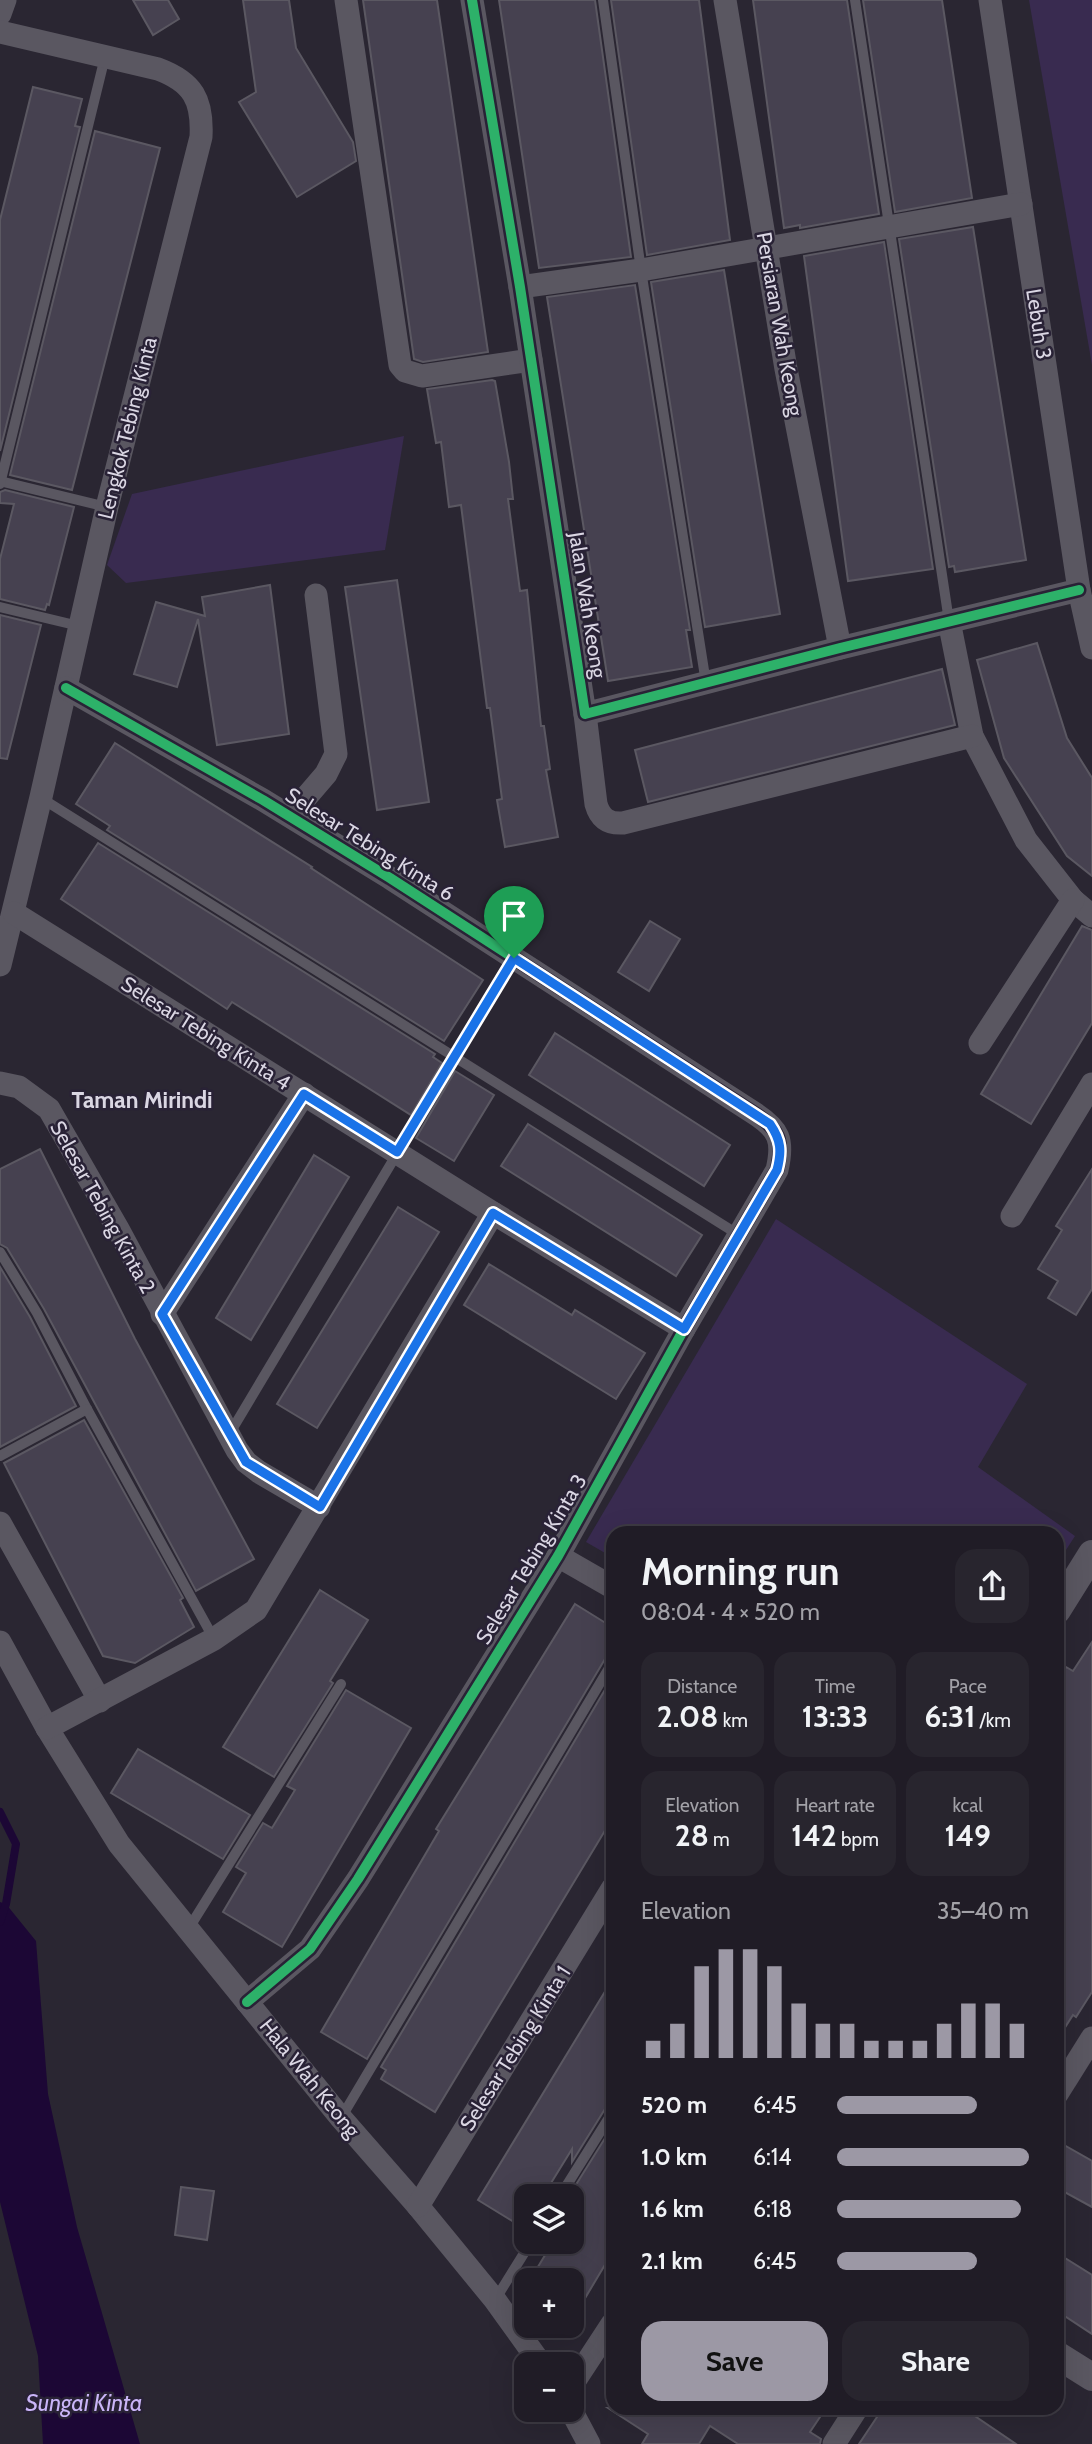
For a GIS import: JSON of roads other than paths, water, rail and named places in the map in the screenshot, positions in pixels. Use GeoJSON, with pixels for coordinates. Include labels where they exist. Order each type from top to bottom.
{"type":"FeatureCollection","features":[{"type":"Feature","properties":{"kind":"street"},"geometry":{"type":"LineString","coordinates":[[0,15],[5,0]]}},
{"type":"Feature","properties":{"kind":"street"},"geometry":{"type":"LineString","coordinates":[[346,0],[400,365],[405,372],[422,376],[531,360]]}},
{"type":"Feature","properties":{"kind":"street","name":"Jalan Wah Keong"},"geometry":{"type":"LineString","coordinates":[[472,0],[520,287],[585,714],[839,648],[1079,590]]}},
{"type":"Feature","properties":{"kind":"street","name":"Persiaran Wah Keong"},"geometry":{"type":"LineString","coordinates":[[725,0],[766,246],[839,648]]}},
{"type":"Feature","properties":{"kind":"street","name":"Lebuh 3"},"geometry":{"type":"LineString","coordinates":[[990,0],[1079,590],[1092,648]]}},
{"type":"Feature","properties":{"kind":"street","name":"Lengkok Tebing Kinta"},"geometry":{"type":"LineString","coordinates":[[0,32],[175,75],[189,86],[198,101],[202,119],[201,137],[107,507],[0,965]]}},
{"type":"Feature","properties":{"kind":"street"},"geometry":{"type":"LineString","coordinates":[[520,287],[641,270],[766,246],[1021,204]]}},
{"type":"Feature","properties":{"kind":"street"},"geometry":{"type":"LineString","coordinates":[[290,816],[326,774],[336,754],[316,595]]}},
{"type":"Feature","properties":{"kind":"street"},"geometry":{"type":"LineString","coordinates":[[949,621],[972,736],[1026,840],[1073,900],[1092,916]]}},
{"type":"Feature","properties":{"kind":"street","name":"Selesar Tebing Kinta 6"},"geometry":{"type":"LineString","coordinates":[[66,688],[290,816],[754,1113]]}},
{"type":"Feature","properties":{"kind":"street"},"geometry":{"type":"LineString","coordinates":[[585,714],[596,804],[605,820],[614,823],[623,823],[972,736]]}},
{"type":"Feature","properties":{"kind":"street"},"geometry":{"type":"LineString","coordinates":[[980,1043],[1073,900]]}},
{"type":"Feature","properties":{"kind":"street","name":"Selesar Tebing Kinta 4"},"geometry":{"type":"LineString","coordinates":[[14,913],[493,1213],[684,1329]]}},
{"type":"Feature","properties":{"kind":"street","name":"Selesar Tebing Kinta 2"},"geometry":{"type":"LineString","coordinates":[[0,1083],[19,1087],[49,1109],[246,1462],[320,1507]]}},
{"type":"Feature","properties":{"kind":"street"},"geometry":{"type":"LineString","coordinates":[[1012,1216],[1092,1084]]}},
{"type":"Feature","properties":{"kind":"street"},"geometry":{"type":"LineString","coordinates":[[162,1314],[304,1094]]}},
{"type":"Feature","properties":{"kind":"street","name":"Selesar Tebing Kinta 3"},"geometry":{"type":"LineString","coordinates":[[247,2002],[310,1949],[358,1879],[558,1556],[684,1329],[777,1170],[781,1152],[778,1136],[770,1124],[754,1113]]}},
{"type":"Feature","properties":{"kind":"street"},"geometry":{"type":"LineString","coordinates":[[47,1728],[214,1639],[250,1616],[259,1606],[493,1213]]}},
{"type":"Feature","properties":{"kind":"street"},"geometry":{"type":"LineString","coordinates":[[0,1523],[100,1701]]}},
{"type":"Feature","properties":{"kind":"street"},"geometry":{"type":"LineString","coordinates":[[558,1556],[606,1584]]}},
{"type":"Feature","properties":{"kind":"street"},"geometry":{"type":"LineString","coordinates":[[1064,1599],[1091,1557]]}},
{"type":"Feature","properties":{"kind":"street","name":"Hala Wah Keong"},"geometry":{"type":"LineString","coordinates":[[0,1642],[47,1728],[119,1844],[341,2118],[495,2300],[532,2352]]}},
{"type":"Feature","properties":{"kind":"street","name":"Selesar Tebing Kinta 1"},"geometry":{"type":"LineString","coordinates":[[418,2206],[606,1899]]}},
{"type":"Feature","properties":{"kind":"street"},"geometry":{"type":"LineString","coordinates":[[1064,2083],[1092,2038]]}},
{"type":"Feature","properties":{"kind":"street"},"geometry":{"type":"LineString","coordinates":[[584,2367],[606,2333]]}},
{"type":"Feature","properties":{"kind":"street"},"geometry":{"type":"LineString","coordinates":[[1064,2359],[1092,2377]]}},
{"type":"Feature","properties":{"kind":"street"},"geometry":{"type":"LineString","coordinates":[[834,2444],[853,2415]]}},
{"type":"Feature","properties":{"kind":"street"},"geometry":{"type":"LineString","coordinates":[[577,2422],[589,2444]]}},
{"type":"Feature","properties":{"kind":"lane"},"geometry":{"type":"LineString","coordinates":[[603,0],[641,270],[706,683]]}},
{"type":"Feature","properties":{"kind":"lane"},"geometry":{"type":"LineString","coordinates":[[855,0],[949,621]]}},
{"type":"Feature","properties":{"kind":"lane"},"geometry":{"type":"LineString","coordinates":[[105,57],[0,482],[107,507]]}},
{"type":"Feature","properties":{"kind":"lane"},"geometry":{"type":"LineString","coordinates":[[0,607],[79,626]]}},
{"type":"Feature","properties":{"kind":"lane"},"geometry":{"type":"LineString","coordinates":[[41,797],[739,1235]]}},
{"type":"Feature","properties":{"kind":"lane"},"geometry":{"type":"LineString","coordinates":[[229,1434],[514,958]]}},
{"type":"Feature","properties":{"kind":"lane"},"geometry":{"type":"LineString","coordinates":[[0,1252],[37,1313],[214,1639]]}},
{"type":"Feature","properties":{"kind":"lane"},"geometry":{"type":"LineString","coordinates":[[0,1456],[87,1409]]}},
{"type":"Feature","properties":{"kind":"lane"},"geometry":{"type":"LineString","coordinates":[[341,2118],[606,1673]]}},
{"type":"Feature","properties":{"kind":"lane"},"geometry":{"type":"LineString","coordinates":[[189,1928],[341,1684]]}},
{"type":"Feature","properties":{"kind":"lane"},"geometry":{"type":"LineString","coordinates":[[568,2184],[606,2123]]}},
{"type":"Feature","properties":{"kind":"lane"},"geometry":{"type":"LineString","coordinates":[[495,2300],[524,2254]]}},
{"type":"Feature","properties":{"kind":"water","name":"Sungai Kinta"},"geometry":{"type":"Polygon","coordinates":[[[0,1902],[6,1904],[36,1941],[48,2094],[77,2227],[140,2444],[43,2444],[38,2356],[0,2202],[0,1902]]]}},
{"type":"Feature","properties":{"kind":"waterway"},"geometry":{"type":"LineString","coordinates":[[0,1812],[16,1844],[6,1904],[0,1922]]}},
{"type":"Feature","properties":{"kind":"district","name":"Taman Mirindi"},"geometry":{"type":"Point","coordinates":[142,1100]}}]}
